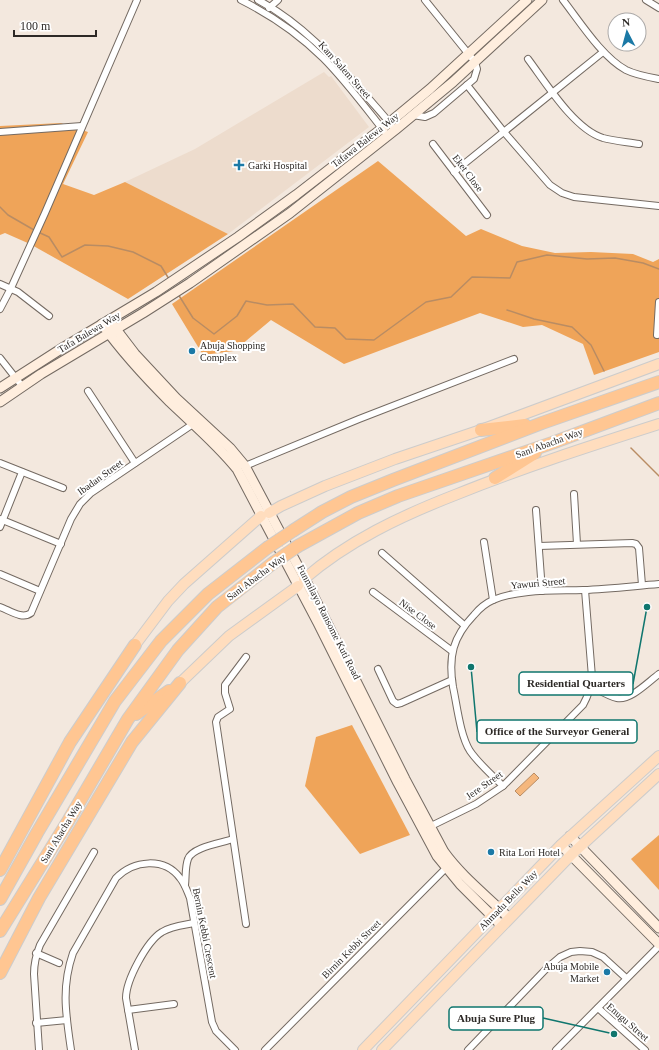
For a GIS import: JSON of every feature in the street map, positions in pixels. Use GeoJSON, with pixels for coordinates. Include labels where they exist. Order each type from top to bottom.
{"type":"FeatureCollection","features":[{"type":"Feature","properties":{"kind":"highway","name":"Sani Abacha Way"},"geometry":{"type":"LineString","coordinates":[[0,899],[115,701],[161,641],[203,599],[267,548],[322,512],[351,497],[542,423],[659,382]]}},
{"type":"Feature","properties":{"kind":"highway","name":"Sani Abacha Way"},"geometry":{"type":"LineString","coordinates":[[0,931],[67,823],[128,719],[178,650],[217,607],[272,563],[298,546],[346,520],[398,496],[552,443],[659,403]]}},
{"type":"Feature","properties":{"kind":"highway"},"geometry":{"type":"LineString","coordinates":[[481,430],[542,423]]}},
{"type":"Feature","properties":{"kind":"highway"},"geometry":{"type":"LineString","coordinates":[[495,478],[552,443]]}},
{"type":"Feature","properties":{"kind":"highway"},"geometry":{"type":"LineString","coordinates":[[115,701],[135,645]]}},
{"type":"Feature","properties":{"kind":"highway"},"geometry":{"type":"LineString","coordinates":[[0,870],[70,742],[135,645]]}},
{"type":"Feature","properties":{"kind":"highway"},"geometry":{"type":"LineString","coordinates":[[128,719],[180,683]]}},
{"type":"Feature","properties":{"kind":"highway"},"geometry":{"type":"LineString","coordinates":[[0,973],[38,898],[132,742],[180,683]]}},
{"type":"Feature","properties":{"kind":"highway"},"geometry":{"type":"LineString","coordinates":[[38,898],[67,823]]}},
{"type":"Feature","properties":{"kind":"highway"},"geometry":{"type":"LineString","coordinates":[[0,875],[38,833]]}},
{"type":"Feature","properties":{"kind":"main road","name":"Tafawa Balewa Way"},"geometry":{"type":"LineString","coordinates":[[184,274],[296,195],[386,125],[430,89],[527,0]]}},
{"type":"Feature","properties":{"kind":"main road","name":"Tafawa Balewa Way"},"geometry":{"type":"LineString","coordinates":[[190,283],[290,213],[392,133],[476,62],[542,0]]}},
{"type":"Feature","properties":{"kind":"main road","name":"Tafa Balewa Way"},"geometry":{"type":"LineString","coordinates":[[0,388],[184,274]]}},
{"type":"Feature","properties":{"kind":"main road","name":"Tafa Balewa Way"},"geometry":{"type":"LineString","coordinates":[[0,402],[22,386],[190,283]]}},
{"type":"Feature","properties":{"kind":"main road","name":"Funmilayo Ransome Kuti Road"},"geometry":{"type":"LineString","coordinates":[[106,322],[128,357],[154,386],[230,448],[245,466],[265,515]]}},
{"type":"Feature","properties":{"kind":"main road"},"geometry":{"type":"LineString","coordinates":[[135,645],[168,601],[184,584],[265,515],[281,506],[326,486],[395,459],[481,430],[659,364]]}},
{"type":"Feature","properties":{"kind":"main road","name":"Funmilayo Ransome Kuti Road"},"geometry":{"type":"LineString","coordinates":[[197,422],[237,469],[265,515],[301,582],[426,829],[460,884],[502,926]]}},
{"type":"Feature","properties":{"kind":"main road","name":"Sani Abacha Way"},"geometry":{"type":"LineString","coordinates":[[180,683],[228,636],[301,582],[335,554],[377,530],[423,507],[495,478],[659,424]]}},
{"type":"Feature","properties":{"kind":"main road","name":"Ahmadu Bello Way"},"geometry":{"type":"LineString","coordinates":[[363,1050],[570,836],[659,756]]}},
{"type":"Feature","properties":{"kind":"main road","name":"Ahmadu Bello Way"},"geometry":{"type":"LineString","coordinates":[[382,1050],[572,854],[659,774]]}},
{"type":"Feature","properties":{"kind":"main road"},"geometry":{"type":"LineString","coordinates":[[570,836],[659,928]]}},
{"type":"Feature","properties":{"kind":"main road"},"geometry":{"type":"LineString","coordinates":[[561,845],[572,854],[659,945]]}},
{"type":"Feature","properties":{"kind":"main road","name":"Funmilayo Ransome Kuti Road"},"geometry":{"type":"LineString","coordinates":[[448,865],[509,918]]}},
{"type":"Feature","properties":{"kind":"street"},"geometry":{"type":"LineString","coordinates":[[0,309],[45,213],[136,0]]}},
{"type":"Feature","properties":{"kind":"street","name":"Kam Salem Street"},"geometry":{"type":"LineString","coordinates":[[241,0],[265,12],[296,34],[324,58],[386,125]]}},
{"type":"Feature","properties":{"kind":"street","name":"Kam Salem Street"},"geometry":{"type":"LineString","coordinates":[[258,0],[270,6],[301,29],[330,55],[392,133]]}},
{"type":"Feature","properties":{"kind":"street"},"geometry":{"type":"LineString","coordinates":[[265,12],[278,0]]}},
{"type":"Feature","properties":{"kind":"street"},"geometry":{"type":"LineString","coordinates":[[413,115],[425,117],[434,113],[474,79],[476,73],[476,62],[425,0]]}},
{"type":"Feature","properties":{"kind":"street"},"geometry":{"type":"LineString","coordinates":[[563,0],[603,52],[615,63],[627,71],[659,79]]}},
{"type":"Feature","properties":{"kind":"street"},"geometry":{"type":"LineString","coordinates":[[646,0],[659,8]]}},
{"type":"Feature","properties":{"kind":"street"},"geometry":{"type":"LineString","coordinates":[[454,172],[603,52]]}},
{"type":"Feature","properties":{"kind":"street"},"geometry":{"type":"LineString","coordinates":[[528,59],[583,128],[603,138],[639,144]]}},
{"type":"Feature","properties":{"kind":"street"},"geometry":{"type":"LineString","coordinates":[[467,85],[504,132],[550,185],[562,193],[574,197],[659,206]]}},
{"type":"Feature","properties":{"kind":"street"},"geometry":{"type":"LineString","coordinates":[[0,132],[82,126]]}},
{"type":"Feature","properties":{"kind":"street","name":"Eket Close"},"geometry":{"type":"LineString","coordinates":[[433,144],[487,215]]}},
{"type":"Feature","properties":{"kind":"street"},"geometry":{"type":"LineString","coordinates":[[0,284],[25,296],[49,316]]}},
{"type":"Feature","properties":{"kind":"street"},"geometry":{"type":"LineString","coordinates":[[657,335],[659,302]]}},
{"type":"Feature","properties":{"kind":"street"},"geometry":{"type":"LineString","coordinates":[[0,358],[22,386]]}},
{"type":"Feature","properties":{"kind":"street"},"geometry":{"type":"LineString","coordinates":[[245,466],[514,359]]}},
{"type":"Feature","properties":{"kind":"street"},"geometry":{"type":"LineString","coordinates":[[88,390],[135,463]]}},
{"type":"Feature","properties":{"kind":"street","name":"Ibadan Street"},"geometry":{"type":"LineString","coordinates":[[0,607],[22,616],[28,616],[31,613],[71,519],[80,504],[90,493],[197,422]]}},
{"type":"Feature","properties":{"kind":"street"},"geometry":{"type":"LineString","coordinates":[[0,463],[63,488]]}},
{"type":"Feature","properties":{"kind":"street"},"geometry":{"type":"LineString","coordinates":[[0,527],[1,520],[22,472]]}},
{"type":"Feature","properties":{"kind":"street"},"geometry":{"type":"LineString","coordinates":[[574,494],[577,544]]}},
{"type":"Feature","properties":{"kind":"street"},"geometry":{"type":"LineString","coordinates":[[536,510],[542,592]]}},
{"type":"Feature","properties":{"kind":"street"},"geometry":{"type":"LineString","coordinates":[[1,520],[61,544]]}},
{"type":"Feature","properties":{"kind":"street"},"geometry":{"type":"LineString","coordinates":[[484,542],[493,600]]}},
{"type":"Feature","properties":{"kind":"street"},"geometry":{"type":"LineString","coordinates":[[539,546],[577,544],[636,544],[639,548],[642,585]]}},
{"type":"Feature","properties":{"kind":"street"},"geometry":{"type":"LineString","coordinates":[[382,553],[464,625]]}},
{"type":"Feature","properties":{"kind":"street"},"geometry":{"type":"LineString","coordinates":[[0,574],[40,592]]}},
{"type":"Feature","properties":{"kind":"street","name":"Yawuri Street"},"geometry":{"type":"LineString","coordinates":[[504,786],[476,759],[465,741],[452,680],[452,651],[454,642],[464,625],[478,611],[493,600],[513,595],[659,584]]}},
{"type":"Feature","properties":{"kind":"street","name":"Jere Street"},"geometry":{"type":"LineString","coordinates":[[426,829],[476,804],[504,786],[583,705],[591,686],[592,677],[585,590]]}},
{"type":"Feature","properties":{"kind":"street","name":"Nise Close"},"geometry":{"type":"LineString","coordinates":[[373,592],[452,651]]}},
{"type":"Feature","properties":{"kind":"street"},"geometry":{"type":"LineString","coordinates":[[246,656],[226,685],[224,693],[230,709],[218,717],[216,722],[246,924]]}},
{"type":"Feature","properties":{"kind":"street"},"geometry":{"type":"LineString","coordinates":[[378,669],[393,701],[396,704],[452,680]]}},
{"type":"Feature","properties":{"kind":"street"},"geometry":{"type":"LineString","coordinates":[[591,686],[615,698],[628,697],[659,674]]}},
{"type":"Feature","properties":{"kind":"street"},"geometry":{"type":"LineString","coordinates":[[185,885],[187,860],[191,854],[196,850],[233,840]]}},
{"type":"Feature","properties":{"kind":"street"},"geometry":{"type":"LineString","coordinates":[[39,1050],[36,1023],[34,969],[36,953],[94,852]]}},
{"type":"Feature","properties":{"kind":"street","name":"Bernin Kebbi Crescent"},"geometry":{"type":"LineString","coordinates":[[71,1050],[67,1020],[65,984],[73,953],[116,878],[124,870],[148,863],[160,864],[172,869],[185,885],[190,898],[212,1022],[216,1031],[235,1050]]}},
{"type":"Feature","properties":{"kind":"street","name":"Birnin Kebbi Street"},"geometry":{"type":"LineString","coordinates":[[265,1050],[448,865]]}},
{"type":"Feature","properties":{"kind":"street"},"geometry":{"type":"LineString","coordinates":[[135,1050],[126,998],[126,989],[150,943],[162,931],[172,927],[194,923]]}},
{"type":"Feature","properties":{"kind":"street"},"geometry":{"type":"LineString","coordinates":[[556,1050],[659,945]]}},
{"type":"Feature","properties":{"kind":"street"},"geometry":{"type":"LineString","coordinates":[[468,1050],[546,969],[560,957],[571,952],[592,952],[602,957],[626,978]]}},
{"type":"Feature","properties":{"kind":"street"},"geometry":{"type":"LineString","coordinates":[[36,953],[59,963]]}},
{"type":"Feature","properties":{"kind":"street"},"geometry":{"type":"LineString","coordinates":[[128,1010],[174,1004]]}},
{"type":"Feature","properties":{"kind":"street","name":"Enugu Street"},"geometry":{"type":"LineString","coordinates":[[598,1008],[645,1050]]}},
{"type":"Feature","properties":{"kind":"street"},"geometry":{"type":"LineString","coordinates":[[36,1023],[67,1020]]}},
{"type":"Feature","properties":{"kind":"shaded area","name":"Garki Hospital"},"geometry":{"type":"Polygon","coordinates":[[[324,72],[329,77],[331,76],[369,127],[228,234],[125,182],[195,149],[324,72]]]}},
{"type":"Feature","properties":{"kind":"shaded area"},"geometry":{"type":"Polygon","coordinates":[[[61,123],[88,132],[63,184],[94,195],[125,182],[228,234],[128,299],[30,244],[5,233],[0,235],[0,126],[61,123]]]}},
{"type":"Feature","properties":{"kind":"shaded area"},"geometry":{"type":"Polygon","coordinates":[[[378,161],[466,236],[481,229],[522,246],[555,253],[591,252],[633,254],[653,262],[659,259],[659,352],[594,375],[583,344],[542,325],[523,327],[480,313],[344,364],[271,320],[234,351],[203,355],[172,304],[378,161]]]}},
{"type":"Feature","properties":{"kind":"shaded area"},"geometry":{"type":"Polygon","coordinates":[[[352,725],[410,835],[360,854],[305,786],[316,737],[352,725]]]}},
{"type":"Feature","properties":{"kind":"shaded area"},"geometry":{"type":"Polygon","coordinates":[[[534,773],[539,778],[520,796],[515,791],[534,773]]]}},
{"type":"Feature","properties":{"kind":"shaded area"},"geometry":{"type":"Polygon","coordinates":[[[659,835],[659,890],[631,859],[659,835]]]}},
{"type":"Feature","properties":{"kind":"waterway"},"geometry":{"type":"LineString","coordinates":[[0,207],[8,215],[34,230]]}},
{"type":"Feature","properties":{"kind":"waterway"},"geometry":{"type":"LineString","coordinates":[[38,232],[49,237],[62,257],[85,245],[108,246],[133,252],[161,266],[169,279]]}},
{"type":"Feature","properties":{"kind":"waterway"},"geometry":{"type":"LineString","coordinates":[[178,294],[193,318],[214,334],[237,316],[246,301],[267,305],[293,304],[315,327],[335,328],[346,339],[374,340],[426,302],[451,297],[472,277],[510,278],[517,262],[547,255],[587,259],[615,258],[643,263],[659,269]]}},
{"type":"Feature","properties":{"kind":"waterway"},"geometry":{"type":"LineString","coordinates":[[507,310],[534,319],[572,327],[591,345],[604,371]]}},
{"type":"Feature","properties":{"kind":"waterway"},"geometry":{"type":"LineString","coordinates":[[631,448],[659,476]]}},
{"type":"Feature","properties":{"kind":"place","name":"Garki Hospital"},"geometry":{"type":"Point","coordinates":[239,165]}},
{"type":"Feature","properties":{"kind":"place","name":"Abuja Shopping Complex"},"geometry":{"type":"Point","coordinates":[192,351]}},
{"type":"Feature","properties":{"kind":"place","name":"Residential Quarters"},"geometry":{"type":"Point","coordinates":[647,607]}},
{"type":"Feature","properties":{"kind":"place","name":"Office of the Surveyor General"},"geometry":{"type":"Point","coordinates":[471,667]}},
{"type":"Feature","properties":{"kind":"place","name":"Rita Lori Hotel"},"geometry":{"type":"Point","coordinates":[491,852]}},
{"type":"Feature","properties":{"kind":"place","name":"Abuja Mobile Market"},"geometry":{"type":"Point","coordinates":[607,972]}},
{"type":"Feature","properties":{"kind":"place","name":"Abuja Sure Plug"},"geometry":{"type":"Point","coordinates":[614,1034]}}]}
